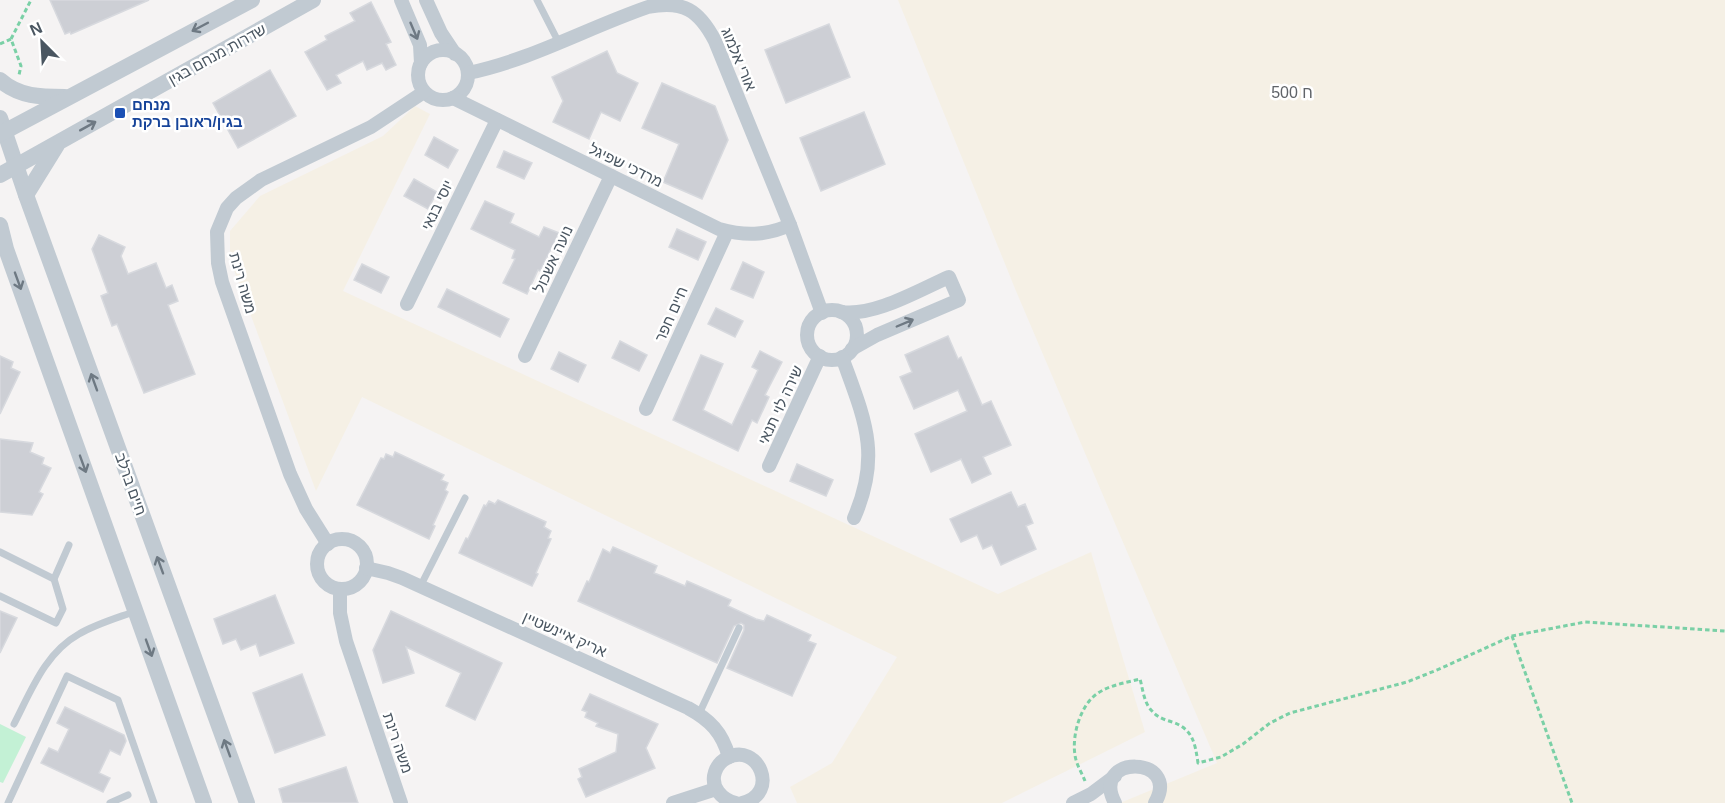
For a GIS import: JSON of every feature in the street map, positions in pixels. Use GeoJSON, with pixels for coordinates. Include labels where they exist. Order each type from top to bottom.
{"type":"FeatureCollection","features":[{"type":"Feature","properties":{"kind":"street","name":"שדרות מנחם בגין"},"geometry":{"type":"LineString","coordinates":[[2,127],[69,97],[252,0]]}},
{"type":"Feature","properties":{"kind":"street","name":"שדרות מנחם בגין"},"geometry":{"type":"LineString","coordinates":[[0,175],[314,0]]}},
{"type":"Feature","properties":{"kind":"street"},"geometry":{"type":"LineString","coordinates":[[401,0],[422,52],[417,78],[424,92],[437,100],[453,98],[464,88],[468,73],[464,62],[455,54],[441,33],[426,0]]}},
{"type":"Feature","properties":{"kind":"street","name":"אורי אלמוג"},"geometry":{"type":"LineString","coordinates":[[468,73],[505,64],[662,2],[679,5],[694,13],[711,32],[790,225],[822,313]]}},
{"type":"Feature","properties":{"kind":"street"},"geometry":{"type":"LineString","coordinates":[[421,63],[436,51],[444,50],[455,54]]}},
{"type":"Feature","properties":{"kind":"street"},"geometry":{"type":"LineString","coordinates":[[0,80],[15,91],[40,97],[69,97]]}},
{"type":"Feature","properties":{"kind":"street","name":"משה רינת"},"geometry":{"type":"LineString","coordinates":[[328,544],[306,509],[290,474],[222,282],[217,255],[217,232],[227,208],[247,189],[371,127],[424,92]]}},
{"type":"Feature","properties":{"kind":"street","name":"מרדכי שפיגל"},"geometry":{"type":"LineString","coordinates":[[453,98],[712,227],[727,232],[757,234],[774,232],[790,225]]}},
{"type":"Feature","properties":{"kind":"street","name":"יוסי בנאי"},"geometry":{"type":"LineString","coordinates":[[407,304],[497,120]]}},
{"type":"Feature","properties":{"kind":"street","name":"חיים ברלב"},"geometry":{"type":"LineString","coordinates":[[2,127],[247,803]]}},
{"type":"Feature","properties":{"kind":"street","name":"שדרות מנחם בגין"},"geometry":{"type":"LineString","coordinates":[[26,195],[58,142]]}},
{"type":"Feature","properties":{"kind":"street","name":"נועה אשכול"},"geometry":{"type":"LineString","coordinates":[[525,356],[611,176]]}},
{"type":"Feature","properties":{"kind":"street"},"geometry":{"type":"LineString","coordinates":[[0,225],[3,246],[204,803]]}},
{"type":"Feature","properties":{"kind":"street","name":"חיים חפר"},"geometry":{"type":"LineString","coordinates":[[646,410],[727,232]]}},
{"type":"Feature","properties":{"kind":"street"},"geometry":{"type":"LineString","coordinates":[[949,277],[959,300],[880,333],[831,360],[820,356],[810,345],[808,334],[811,323],[822,313],[830,310],[841,312],[856,313],[876,308],[949,277]]}},
{"type":"Feature","properties":{"kind":"street"},"geometry":{"type":"LineString","coordinates":[[841,312],[850,318],[856,329],[856,340],[847,353],[869,446],[864,489],[854,518]]}},
{"type":"Feature","properties":{"kind":"street","name":"שירה לוי תנאי"},"geometry":{"type":"LineString","coordinates":[[770,466],[820,356]]}},
{"type":"Feature","properties":{"kind":"street"},"geometry":{"type":"LineString","coordinates":[[343,540],[354,543],[364,554],[366,568],[358,582],[348,588],[340,589],[326,584],[318,571],[319,555],[328,544],[343,540]]}},
{"type":"Feature","properties":{"kind":"street","name":"אריק איינשטיין"},"geometry":{"type":"LineString","coordinates":[[366,568],[388,573],[420,586],[699,714],[719,733],[729,757]]}},
{"type":"Feature","properties":{"kind":"street","name":"משה רינת"},"geometry":{"type":"LineString","coordinates":[[340,589],[340,613],[346,641],[401,803]]}},
{"type":"Feature","properties":{"kind":"street"},"geometry":{"type":"LineString","coordinates":[[734,803],[723,798],[716,789],[714,781],[716,770],[729,757],[744,755],[757,762],[763,777],[761,797],[742,803]]}},
{"type":"Feature","properties":{"kind":"street"},"geometry":{"type":"LineString","coordinates":[[1073,803],[1091,794],[1125,767],[1133,765],[1151,770],[1156,776],[1160,787],[1155,803]]}},
{"type":"Feature","properties":{"kind":"street"},"geometry":{"type":"LineString","coordinates":[[1115,803],[1111,787],[1116,774]]}},
{"type":"Feature","properties":{"kind":"street"},"geometry":{"type":"LineString","coordinates":[[673,803],[716,789]]}},
{"type":"Feature","properties":{"kind":"lane"},"geometry":{"type":"LineString","coordinates":[[537,0],[559,43]]}},
{"type":"Feature","properties":{"kind":"lane"},"geometry":{"type":"LineString","coordinates":[[420,586],[465,498]]}},
{"type":"Feature","properties":{"kind":"lane"},"geometry":{"type":"LineString","coordinates":[[0,596],[57,623],[63,609],[54,579],[69,545]]}},
{"type":"Feature","properties":{"kind":"lane"},"geometry":{"type":"LineString","coordinates":[[0,552],[54,579]]}},
{"type":"Feature","properties":{"kind":"lane"},"geometry":{"type":"LineString","coordinates":[[14,724],[45,666],[61,646],[84,631],[136,611]]}},
{"type":"Feature","properties":{"kind":"lane"},"geometry":{"type":"LineString","coordinates":[[699,714],[739,628]]}},
{"type":"Feature","properties":{"kind":"lane"},"geometry":{"type":"LineString","coordinates":[[8,803],[67,676],[118,700],[154,803]]}},
{"type":"Feature","properties":{"kind":"lane"},"geometry":{"type":"LineString","coordinates":[[110,803],[128,795]]}},
{"type":"Feature","properties":{"kind":"path"},"geometry":{"type":"LineString","coordinates":[[0,44],[11,39],[31,0]]}},
{"type":"Feature","properties":{"kind":"path"},"geometry":{"type":"LineString","coordinates":[[11,39],[21,66],[15,91]]}},
{"type":"Feature","properties":{"kind":"path"},"geometry":{"type":"LineString","coordinates":[[1091,794],[1074,757],[1075,736],[1084,709],[1093,697],[1107,688],[1140,680],[1147,704],[1152,710],[1158,716],[1188,730],[1192,736],[1198,763],[1221,757],[1243,744],[1270,723],[1290,713],[1407,682],[1512,636],[1585,622],[1725,631]]}},
{"type":"Feature","properties":{"kind":"path"},"geometry":{"type":"LineString","coordinates":[[1512,636],[1572,803]]}},
{"type":"Feature","properties":{"kind":"green space"},"geometry":{"type":"Polygon","coordinates":[[[0,724],[26,737],[3,783],[0,782],[0,724]]]}},
{"type":"Feature","properties":{"kind":"sand"},"geometry":{"type":"Polygon","coordinates":[[[898,0],[1725,0],[1725,803],[1120,803],[1217,763],[1016,291],[898,0]]]}},
{"type":"Feature","properties":{"kind":"sand"},"geometry":{"type":"Polygon","coordinates":[[[415,106],[430,114],[343,291],[998,594],[1091,552],[1145,732],[1002,803],[797,803],[790,787],[832,763],[897,657],[362,397],[316,491],[230,259],[230,231],[260,196],[383,136],[415,106]]]}},
{"type":"Feature","properties":{"kind":"building"},"geometry":{"type":"Polygon","coordinates":[[[50,0],[149,0],[71,34],[70,32],[65,34],[50,0]]]}},
{"type":"Feature","properties":{"kind":"building"},"geometry":{"type":"Polygon","coordinates":[[[371,2],[391,42],[386,44],[396,65],[386,70],[382,63],[367,70],[363,61],[336,75],[341,83],[327,90],[305,52],[327,40],[325,36],[355,21],[350,13],[371,2]]]}},
{"type":"Feature","properties":{"kind":"building"},"geometry":{"type":"Polygon","coordinates":[[[829,24],[850,77],[786,103],[765,50],[829,24]]]}},
{"type":"Feature","properties":{"kind":"building"},"geometry":{"type":"Polygon","coordinates":[[[607,51],[617,73],[638,83],[620,121],[601,112],[589,139],[553,122],[563,101],[552,77],[607,51]]]}},
{"type":"Feature","properties":{"kind":"building"},"geometry":{"type":"Polygon","coordinates":[[[270,70],[296,116],[238,148],[213,103],[270,70]]]}},
{"type":"Feature","properties":{"kind":"building"},"geometry":{"type":"Polygon","coordinates":[[[662,83],[715,106],[728,140],[702,199],[663,182],[679,144],[642,128],[662,83]]]}},
{"type":"Feature","properties":{"kind":"building"},"geometry":{"type":"Polygon","coordinates":[[[864,112],[885,164],[821,191],[800,138],[864,112]]]}},
{"type":"Feature","properties":{"kind":"building"},"geometry":{"type":"Polygon","coordinates":[[[434,137],[458,150],[448,168],[425,155],[434,137]]]}},
{"type":"Feature","properties":{"kind":"building"},"geometry":{"type":"Polygon","coordinates":[[[504,151],[532,163],[524,179],[497,167],[504,151]]]}},
{"type":"Feature","properties":{"kind":"building"},"geometry":{"type":"Polygon","coordinates":[[[414,179],[437,192],[428,209],[404,196],[414,179]]]}},
{"type":"Feature","properties":{"kind":"building"},"geometry":{"type":"Polygon","coordinates":[[[485,201],[514,214],[510,223],[539,237],[544,227],[559,233],[527,294],[503,283],[515,259],[512,258],[515,250],[471,229],[485,201]]]}},
{"type":"Feature","properties":{"kind":"building"},"geometry":{"type":"Polygon","coordinates":[[[677,229],[706,242],[698,260],[669,247],[677,229]]]}},
{"type":"Feature","properties":{"kind":"building"},"geometry":{"type":"Polygon","coordinates":[[[99,235],[125,247],[121,256],[128,274],[156,263],[166,288],[172,285],[178,301],[168,305],[195,374],[144,393],[117,324],[112,326],[101,296],[108,293],[92,249],[99,235]]]}},
{"type":"Feature","properties":{"kind":"building"},"geometry":{"type":"Polygon","coordinates":[[[743,262],[764,272],[753,298],[731,289],[743,262]]]}},
{"type":"Feature","properties":{"kind":"building"},"geometry":{"type":"Polygon","coordinates":[[[362,264],[389,277],[381,293],[354,280],[362,264]]]}},
{"type":"Feature","properties":{"kind":"building"},"geometry":{"type":"Polygon","coordinates":[[[447,289],[509,319],[500,337],[438,307],[447,289]]]}},
{"type":"Feature","properties":{"kind":"building"},"geometry":{"type":"Polygon","coordinates":[[[716,308],[743,321],[735,337],[708,324],[716,308]]]}},
{"type":"Feature","properties":{"kind":"building"},"geometry":{"type":"Polygon","coordinates":[[[948,336],[958,359],[961,357],[982,405],[991,401],[1011,445],[983,457],[991,474],[972,483],[961,459],[931,472],[915,434],[967,411],[958,390],[914,409],[900,377],[912,372],[905,355],[948,336]]]}},
{"type":"Feature","properties":{"kind":"building"},"geometry":{"type":"Polygon","coordinates":[[[620,341],[647,355],[639,371],[612,358],[620,341]]]}},
{"type":"Feature","properties":{"kind":"building"},"geometry":{"type":"Polygon","coordinates":[[[760,351],[782,362],[765,395],[769,397],[757,423],[752,420],[738,451],[673,420],[701,355],[723,364],[703,410],[732,425],[758,370],[752,367],[760,351]]]}},
{"type":"Feature","properties":{"kind":"building"},"geometry":{"type":"Polygon","coordinates":[[[559,352],[586,365],[578,382],[551,369],[559,352]]]}},
{"type":"Feature","properties":{"kind":"building"},"geometry":{"type":"Polygon","coordinates":[[[0,356],[13,362],[11,368],[20,372],[0,414],[0,356]]]}},
{"type":"Feature","properties":{"kind":"building"},"geometry":{"type":"Polygon","coordinates":[[[0,439],[33,443],[30,452],[44,458],[42,464],[51,468],[39,492],[43,494],[32,515],[0,512],[0,439]]]}},
{"type":"Feature","properties":{"kind":"building"},"geometry":{"type":"Polygon","coordinates":[[[395,452],[444,475],[441,480],[448,483],[445,490],[448,492],[429,539],[357,505],[381,458],[384,459],[386,454],[393,457],[395,452]]]}},
{"type":"Feature","properties":{"kind":"building"},"geometry":{"type":"Polygon","coordinates":[[[797,464],[833,480],[826,496],[790,481],[797,464]]]}},
{"type":"Feature","properties":{"kind":"building"},"geometry":{"type":"Polygon","coordinates":[[[1011,492],[1018,507],[1025,504],[1033,523],[1026,526],[1036,549],[1001,565],[992,545],[983,549],[977,535],[961,542],[950,519],[1011,492]]]}},
{"type":"Feature","properties":{"kind":"building"},"geometry":{"type":"Polygon","coordinates":[[[498,500],[546,522],[544,527],[551,531],[548,538],[551,539],[532,586],[459,553],[484,505],[486,506],[489,501],[495,504],[498,500]]]}},
{"type":"Feature","properties":{"kind":"building"},"geometry":{"type":"Polygon","coordinates":[[[613,547],[657,566],[654,573],[685,586],[687,581],[731,600],[728,606],[756,619],[764,621],[767,615],[811,635],[808,641],[816,644],[792,696],[727,668],[744,630],[744,625],[741,623],[734,626],[717,663],[578,601],[603,549],[610,553],[613,547]]]}},
{"type":"Feature","properties":{"kind":"building"},"geometry":{"type":"Polygon","coordinates":[[[275,595],[294,643],[260,656],[256,644],[241,650],[236,639],[223,644],[214,619],[275,595]]]}},
{"type":"Feature","properties":{"kind":"building"},"geometry":{"type":"Polygon","coordinates":[[[0,611],[17,618],[0,653],[0,611]]]}},
{"type":"Feature","properties":{"kind":"building"},"geometry":{"type":"Polygon","coordinates":[[[391,611],[502,663],[475,720],[446,706],[461,673],[406,647],[414,673],[383,683],[373,650],[391,611]]]}},
{"type":"Feature","properties":{"kind":"building"},"geometry":{"type":"Polygon","coordinates":[[[302,674],[325,735],[275,753],[253,693],[302,674]]]}},
{"type":"Feature","properties":{"kind":"building"},"geometry":{"type":"Polygon","coordinates":[[[590,694],[658,724],[646,748],[655,768],[586,797],[578,779],[582,777],[579,769],[616,752],[618,734],[596,726],[598,723],[585,717],[587,712],[582,710],[590,694]]]}},
{"type":"Feature","properties":{"kind":"building"},"geometry":{"type":"Polygon","coordinates":[[[65,707],[124,735],[126,741],[120,755],[110,750],[99,773],[110,778],[103,792],[41,763],[49,748],[58,752],[69,729],[57,723],[65,707]]]}},
{"type":"Feature","properties":{"kind":"building"},"geometry":{"type":"Polygon","coordinates":[[[346,767],[358,803],[283,803],[279,789],[346,767]]]}},
{"type":"Feature","properties":{"kind":"place","name":"מנחם בגין/ראובן ברקת"},"geometry":{"type":"Point","coordinates":[120,113]}},
{"type":"Feature","properties":{"kind":"district","name":"ח 500"},"geometry":{"type":"Point","coordinates":[1292,92]}}]}
